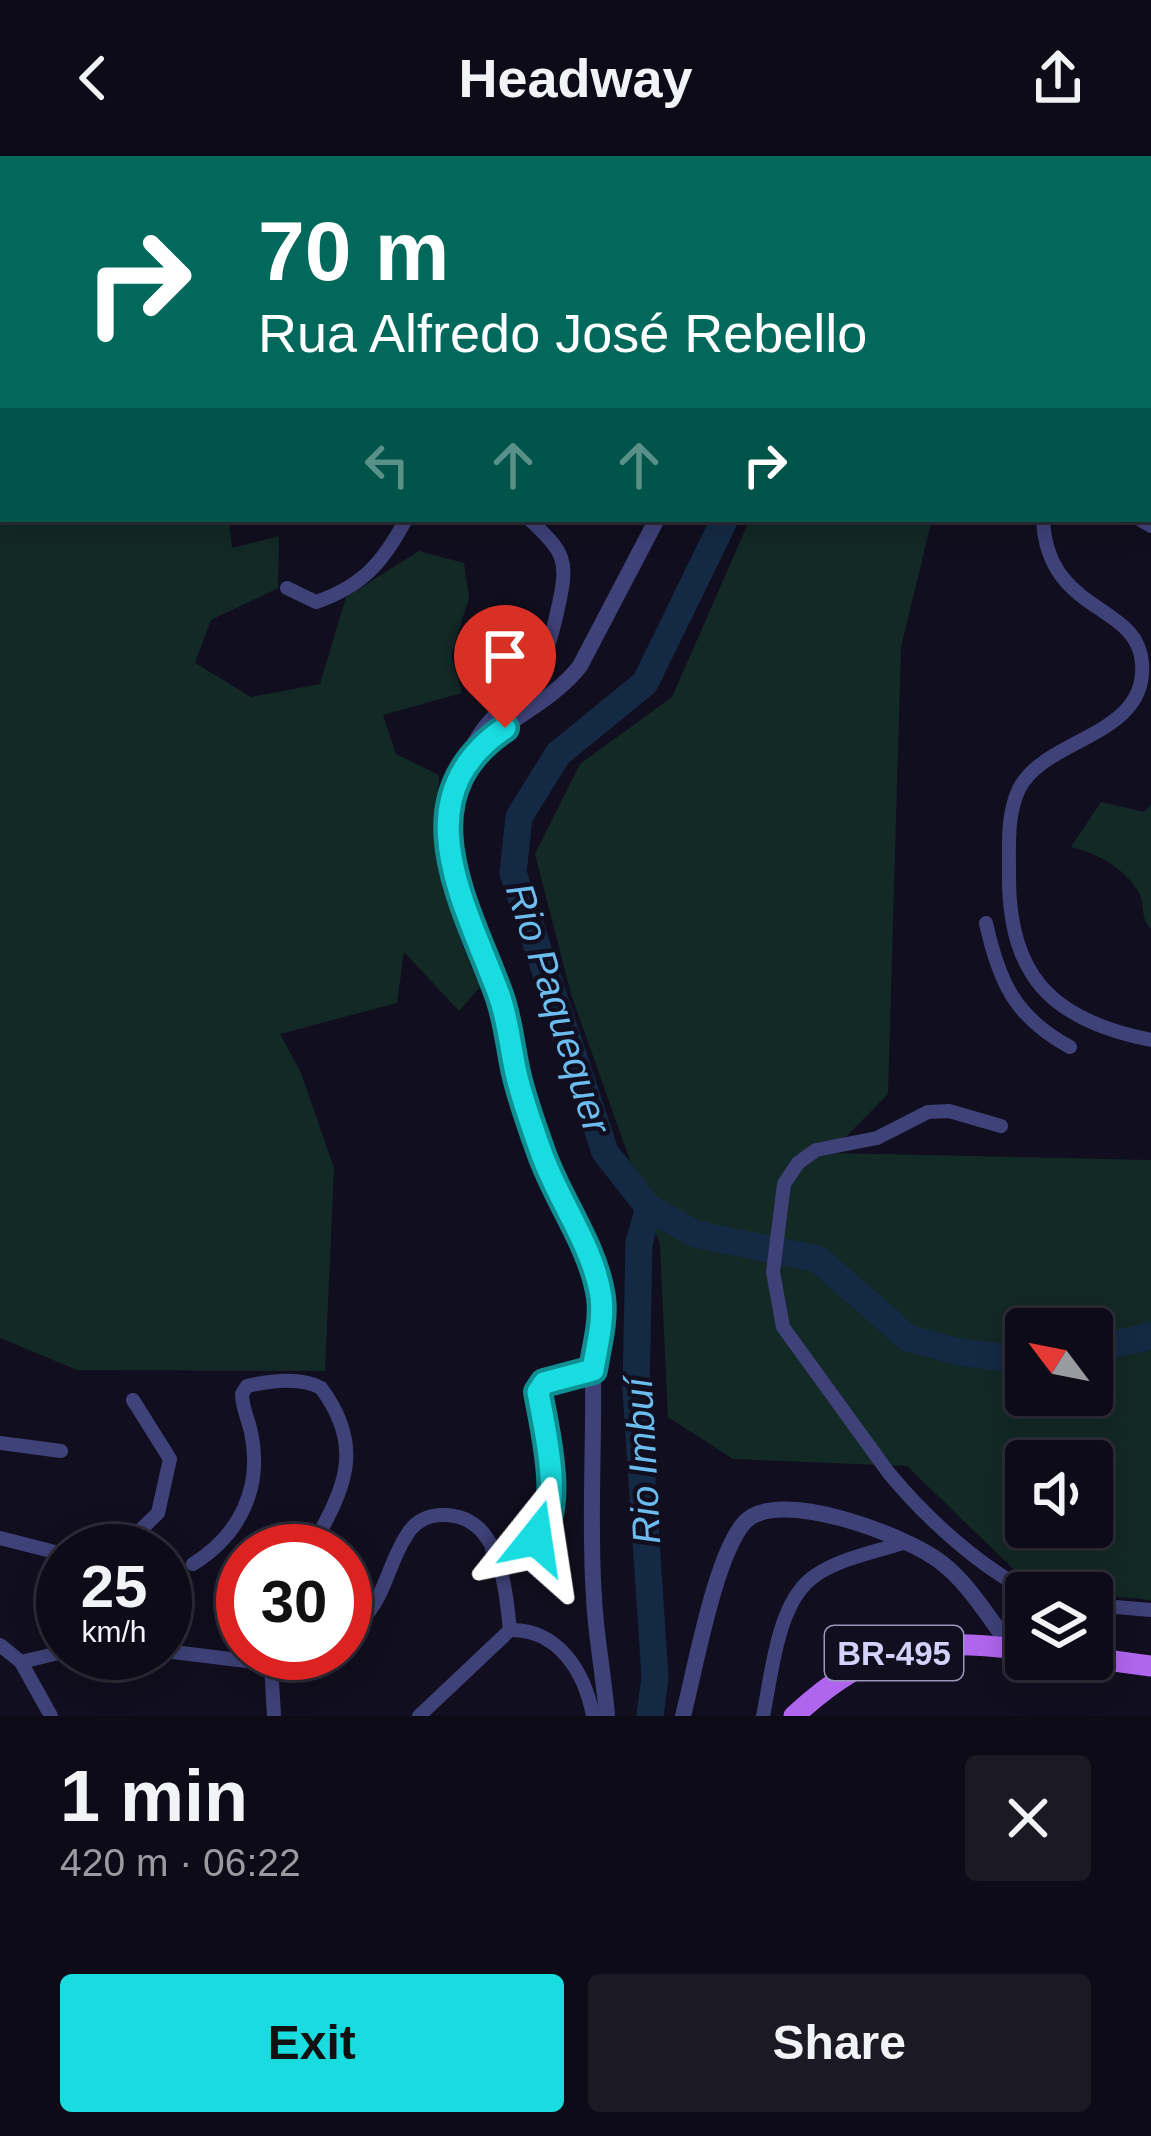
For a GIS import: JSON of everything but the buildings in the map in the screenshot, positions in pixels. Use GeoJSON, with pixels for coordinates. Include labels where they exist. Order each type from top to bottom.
{"type":"FeatureCollection","features":[{"type":"Feature","properties":{"kind":"main road","name":"BR-495"},"geometry":{"type":"LineString","coordinates":[[794,1716],[827,1686],[894,1653],[957,1642],[1005,1647]]}},
{"type":"Feature","properties":{"kind":"main road"},"geometry":{"type":"LineString","coordinates":[[1113,1661],[1151,1666]]}},
{"type":"Feature","properties":{"kind":"street"},"geometry":{"type":"LineString","coordinates":[[287,588],[316,602],[349,590],[381,563],[404,522]]}},
{"type":"Feature","properties":{"kind":"street"},"geometry":{"type":"LineString","coordinates":[[532,522],[559,547],[565,561],[550,645],[534,673],[482,724],[450,791],[448,812],[461,898],[504,1010],[518,1079],[540,1150],[595,1270],[602,1311],[593,1370],[594,1600],[607,1716]]}},
{"type":"Feature","properties":{"kind":"street"},"geometry":{"type":"LineString","coordinates":[[467,758],[563,688],[601,629],[655,522]]}},
{"type":"Feature","properties":{"kind":"street"},"geometry":{"type":"LineString","coordinates":[[1044,522],[1053,570],[1135,639],[1143,664],[1138,686],[1114,722],[1042,764],[1020,786],[1010,834],[1009,917],[1016,943],[1039,985],[1076,1016],[1114,1032],[1151,1040]]}},
{"type":"Feature","properties":{"kind":"street"},"geometry":{"type":"LineString","coordinates":[[986,923],[993,956],[1016,1008],[1070,1047]]}},
{"type":"Feature","properties":{"kind":"street"},"geometry":{"type":"LineString","coordinates":[[993,956],[1016,943]]}},
{"type":"Feature","properties":{"kind":"street"},"geometry":{"type":"LineString","coordinates":[[1001,1126],[949,1111],[928,1112],[877,1138],[816,1150],[798,1163],[784,1184],[773,1271],[783,1328],[888,1472],[906,1495],[1005,1578]]}},
{"type":"Feature","properties":{"kind":"street"},"geometry":{"type":"LineString","coordinates":[[492,1549],[536,1538],[549,1520],[550,1470],[539,1388],[593,1370]]}},
{"type":"Feature","properties":{"kind":"street"},"geometry":{"type":"LineString","coordinates":[[237,1524],[256,1469],[242,1403],[247,1386],[309,1382],[326,1394],[344,1440],[347,1471],[343,1491],[325,1524]]}},
{"type":"Feature","properties":{"kind":"street"},"geometry":{"type":"LineString","coordinates":[[134,1400],[170,1459],[158,1513],[147,1524]]}},
{"type":"Feature","properties":{"kind":"street"},"geometry":{"type":"LineString","coordinates":[[0,1443],[62,1451]]}},
{"type":"Feature","properties":{"kind":"street"},"geometry":{"type":"LineString","coordinates":[[682,1716],[730,1541],[752,1514],[816,1512],[906,1542],[940,1562],[1005,1633]]}},
{"type":"Feature","properties":{"kind":"street"},"geometry":{"type":"LineString","coordinates":[[372,1608],[410,1529],[422,1519],[468,1518],[485,1531],[492,1549],[510,1630]]}},
{"type":"Feature","properties":{"kind":"street"},"geometry":{"type":"LineString","coordinates":[[0,1538],[36,1547]]}},
{"type":"Feature","properties":{"kind":"street"},"geometry":{"type":"LineString","coordinates":[[763,1716],[790,1608],[802,1587],[834,1566],[906,1542]]}},
{"type":"Feature","properties":{"kind":"street"},"geometry":{"type":"LineString","coordinates":[[193,1564],[216,1547]]}},
{"type":"Feature","properties":{"kind":"street"},"geometry":{"type":"LineString","coordinates":[[1113,1607],[1151,1610]]}},
{"type":"Feature","properties":{"kind":"street"},"geometry":{"type":"LineString","coordinates":[[419,1716],[510,1630],[531,1632],[558,1645],[574,1664],[593,1716]]}},
{"type":"Feature","properties":{"kind":"street"},"geometry":{"type":"LineString","coordinates":[[0,1645],[22,1662],[51,1716]]}},
{"type":"Feature","properties":{"kind":"street"},"geometry":{"type":"LineString","coordinates":[[22,1662],[36,1659]]}},
{"type":"Feature","properties":{"kind":"street"},"geometry":{"type":"LineString","coordinates":[[274,1680],[274,1716]]}},
{"type":"Feature","properties":{"kind":"green space"},"geometry":{"type":"Polygon","coordinates":[[[0,522],[229,522],[232,548],[279,536],[278,588],[211,620],[195,663],[251,697],[320,684],[346,597],[419,551],[464,563],[469,598],[451,656],[462,693],[383,715],[396,754],[439,775],[445,884],[480,987],[459,1011],[404,952],[397,1003],[280,1034],[301,1073],[334,1168],[325,1371],[77,1370],[0,1338],[0,522]]]}},
{"type":"Feature","properties":{"kind":"green space"},"geometry":{"type":"Polygon","coordinates":[[[749,522],[931,522],[901,647],[888,1094],[830,1153],[1151,1160],[1151,1600],[1113,1596],[1113,1572],[1016,1572],[907,1466],[733,1459],[668,1417],[660,1245],[571,994],[535,854],[580,764],[672,697],[749,522]]]}},
{"type":"Feature","properties":{"kind":"green space"},"geometry":{"type":"Polygon","coordinates":[[[1101,802],[1144,812],[1151,805],[1151,929],[1132,882],[1100,857],[1071,847],[1101,802]]]}},
{"type":"Feature","properties":{"kind":"waterway","name":"Rio Paquequer"},"geometry":{"type":"LineString","coordinates":[[724,522],[645,683],[558,754],[519,817],[513,873],[605,1152],[649,1208],[695,1234],[818,1259],[908,1338],[959,1352],[1005,1357]]}},
{"type":"Feature","properties":{"kind":"waterway","name":"Rio Imbuí"},"geometry":{"type":"LineString","coordinates":[[649,1208],[639,1243],[636,1390],[655,1677],[650,1716]]}},
{"type":"Feature","properties":{"kind":"waterway","name":"Rio Paquequer"},"geometry":{"type":"LineString","coordinates":[[1113,1344],[1151,1336]]}},
{"type":"Feature","properties":{"kind":"route"},"geometry":{"type":"LineString","coordinates":[[505,728],[484,742],[458,772],[448,812],[452,846],[461,898],[504,1010],[518,1079],[540,1150],[595,1270],[602,1311],[593,1370],[539,1388],[550,1470],[549,1520],[536,1538]]}}]}
